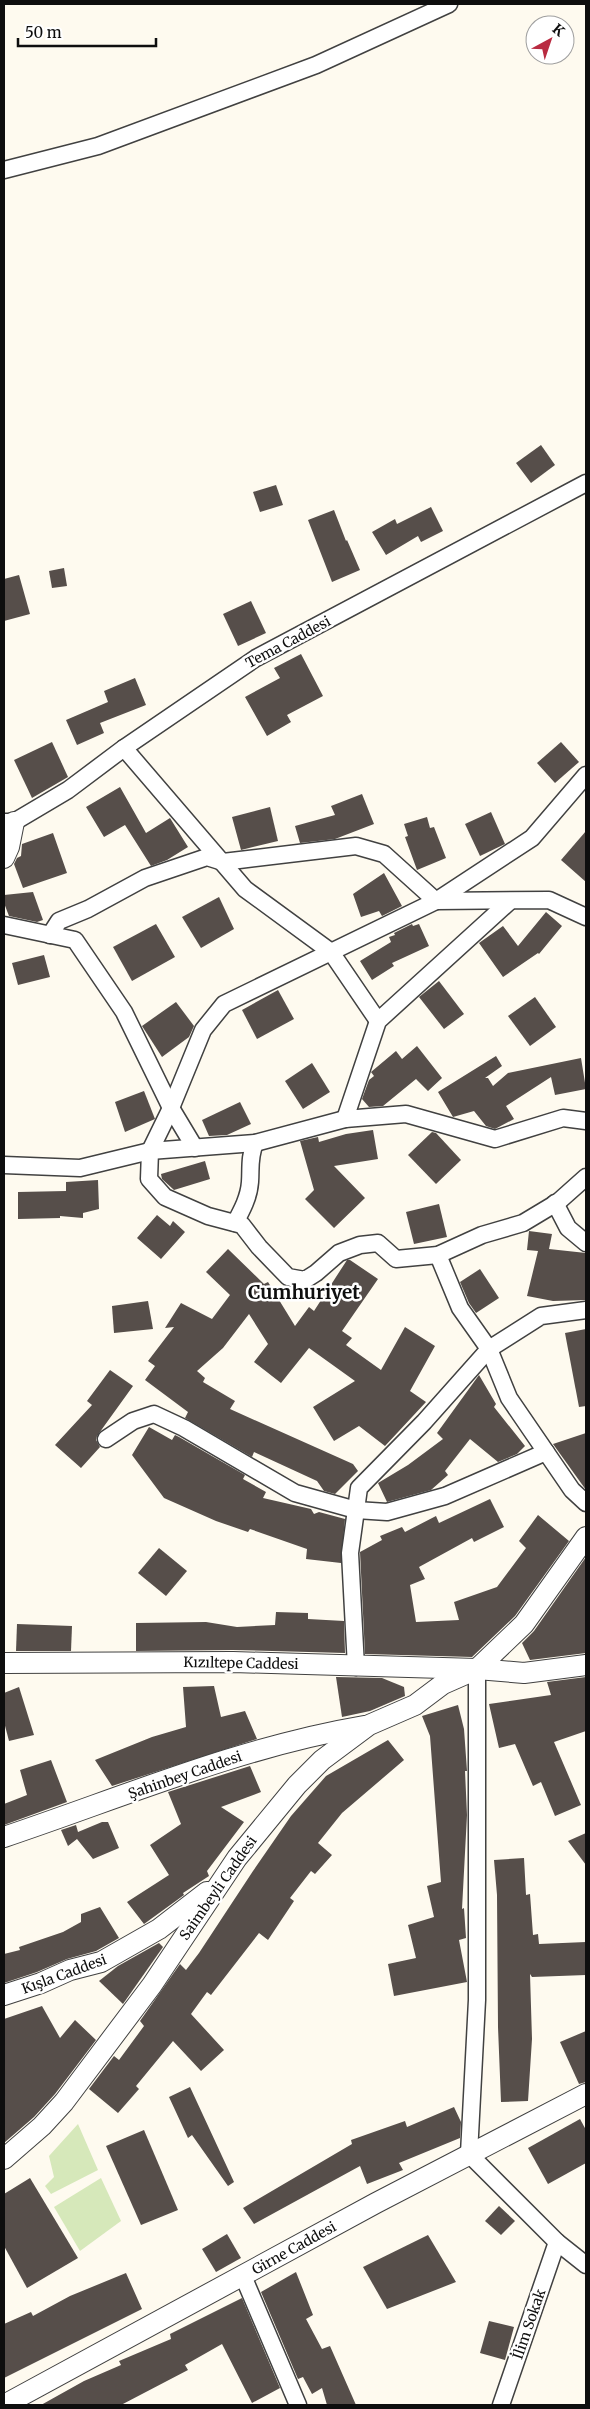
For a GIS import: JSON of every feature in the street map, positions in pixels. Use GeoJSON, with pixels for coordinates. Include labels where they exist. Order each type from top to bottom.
{"type":"FeatureCollection","features":[{"type":"Feature","properties":{"kind":"street"},"geometry":{"type":"LineString","coordinates":[[4,170],[98,146],[316,65],[449,4]]}},
{"type":"Feature","properties":{"kind":"street","name":"Tema Caddesi"},"geometry":{"type":"LineString","coordinates":[[9,822],[68,790],[124,748],[256,658],[586,483]]}},
{"type":"Feature","properties":{"kind":"street"},"geometry":{"type":"LineString","coordinates":[[124,748],[245,889],[330,952],[378,1021]]}},
{"type":"Feature","properties":{"kind":"street"},"geometry":{"type":"LineString","coordinates":[[586,775],[532,838],[436,901],[224,1004],[203,1030],[171,1108],[150,1151],[149,1179],[165,1198],[208,1216],[242,1226],[288,1277],[305,1280],[316,1273],[338,1253],[360,1245],[378,1243],[396,1258],[438,1256],[482,1235],[523,1223],[555,1203],[586,1177]]}},
{"type":"Feature","properties":{"kind":"street"},"geometry":{"type":"LineString","coordinates":[[4,858],[9,847],[9,822]]}},
{"type":"Feature","properties":{"kind":"street"},"geometry":{"type":"LineString","coordinates":[[50,935],[59,921],[88,909],[146,878],[207,858],[223,862],[356,846],[384,854],[436,901],[549,900],[586,917]]}},
{"type":"Feature","properties":{"kind":"street"},"geometry":{"type":"LineString","coordinates":[[344,1119],[378,1021],[510,901]]}},
{"type":"Feature","properties":{"kind":"street"},"geometry":{"type":"LineString","coordinates":[[4,925],[75,940],[124,1012],[171,1108],[195,1148]]}},
{"type":"Feature","properties":{"kind":"street"},"geometry":{"type":"LineString","coordinates":[[4,1165],[80,1168],[150,1151],[255,1143],[344,1119],[406,1114],[495,1139],[563,1118],[586,1121]]}},
{"type":"Feature","properties":{"kind":"street"},"geometry":{"type":"LineString","coordinates":[[235,1223],[244,1206],[250,1183],[250,1155],[255,1143]]}},
{"type":"Feature","properties":{"kind":"street"},"geometry":{"type":"LineString","coordinates":[[555,1203],[568,1228],[586,1243]]}},
{"type":"Feature","properties":{"kind":"street"},"geometry":{"type":"LineString","coordinates":[[438,1256],[460,1308],[489,1350],[509,1398],[572,1490],[586,1503]]}},
{"type":"Feature","properties":{"kind":"street"},"geometry":{"type":"LineString","coordinates":[[356,1667],[350,1553],[360,1488],[424,1422],[489,1350],[541,1316],[586,1310]]}},
{"type":"Feature","properties":{"kind":"street"},"geometry":{"type":"LineString","coordinates":[[106,1439],[133,1421],[154,1414],[184,1428],[295,1492],[356,1510],[387,1512],[436,1499],[546,1452]]}},
{"type":"Feature","properties":{"kind":"street"},"geometry":{"type":"LineString","coordinates":[[586,1538],[524,1624],[477,1669],[477,2000],[469,2154],[557,2242],[586,2265]]}},
{"type":"Feature","properties":{"kind":"street","name":"Kızıltepe Caddesi"},"geometry":{"type":"LineString","coordinates":[[4,1663],[233,1662],[477,1669],[524,1673],[586,1665]]}},
{"type":"Feature","properties":{"kind":"street","name":"Saimbeyli Caddesi"},"geometry":{"type":"LineString","coordinates":[[4,2159],[42,2126],[64,2102],[152,1985],[221,1881],[264,1822],[296,1785],[322,1760],[369,1726],[415,1705],[443,1684],[477,1669]]}},
{"type":"Feature","properties":{"kind":"street","name":"Şahinbey Caddesi"},"geometry":{"type":"LineString","coordinates":[[4,1837],[262,1748],[324,1733],[369,1726]]}},
{"type":"Feature","properties":{"kind":"street","name":"Kışla Caddesi"},"geometry":{"type":"LineString","coordinates":[[4,1995],[41,1983],[70,1970],[101,1962],[159,1928],[221,1881]]}},
{"type":"Feature","properties":{"kind":"street","name":"Girne Caddesi"},"geometry":{"type":"LineString","coordinates":[[4,2404],[469,2154],[586,2094]]}},
{"type":"Feature","properties":{"kind":"street","name":"İlim Sokak"},"geometry":{"type":"LineString","coordinates":[[501,2405],[557,2242]]}},
{"type":"Feature","properties":{"kind":"street"},"geometry":{"type":"LineString","coordinates":[[243,2276],[298,2405]]}},
{"type":"Feature","properties":{"kind":"green space"},"geometry":{"type":"Polygon","coordinates":[[[78,2124],[98,2170],[51,2194],[45,2186],[54,2177],[49,2156],[78,2124]]]}},
{"type":"Feature","properties":{"kind":"green space"},"geometry":{"type":"Polygon","coordinates":[[[101,2178],[121,2221],[80,2251],[54,2207],[101,2178]]]}},
{"type":"Feature","properties":{"kind":"building"},"geometry":{"type":"Polygon","coordinates":[[[541,445],[555,465],[531,483],[516,463],[541,445]]]}},
{"type":"Feature","properties":{"kind":"building"},"geometry":{"type":"Polygon","coordinates":[[[276,485],[283,505],[260,512],[253,492],[276,485]]]}},
{"type":"Feature","properties":{"kind":"building"},"geometry":{"type":"Polygon","coordinates":[[[431,507],[443,531],[421,542],[418,536],[386,555],[372,532],[395,519],[397,524],[431,507]]]}},
{"type":"Feature","properties":{"kind":"building"},"geometry":{"type":"Polygon","coordinates":[[[334,510],[360,570],[332,582],[308,520],[334,510]]]}},
{"type":"Feature","properties":{"kind":"building"},"geometry":{"type":"Polygon","coordinates":[[[64,568],[67,586],[52,588],[49,571],[64,568]]]}},
{"type":"Feature","properties":{"kind":"building"},"geometry":{"type":"Polygon","coordinates":[[[19,575],[30,614],[4,621],[4,579],[19,575]]]}},
{"type":"Feature","properties":{"kind":"building"},"geometry":{"type":"Polygon","coordinates":[[[251,601],[266,633],[238,646],[223,614],[251,601]]]}},
{"type":"Feature","properties":{"kind":"building"},"geometry":{"type":"Polygon","coordinates":[[[301,654],[323,696],[287,715],[291,722],[267,736],[245,697],[280,678],[274,668],[301,654]]]}},
{"type":"Feature","properties":{"kind":"building"},"geometry":{"type":"Polygon","coordinates":[[[135,678],[146,705],[100,723],[104,733],[77,745],[66,720],[108,702],[104,691],[135,678]]]}},
{"type":"Feature","properties":{"kind":"building"},"geometry":{"type":"Polygon","coordinates":[[[52,742],[68,777],[32,798],[14,760],[52,742]]]}},
{"type":"Feature","properties":{"kind":"building"},"geometry":{"type":"Polygon","coordinates":[[[561,742],[579,762],[555,783],[537,763],[561,742]]]}},
{"type":"Feature","properties":{"kind":"building"},"geometry":{"type":"Polygon","coordinates":[[[120,787],[146,833],[170,818],[188,847],[167,860],[151,866],[125,825],[104,837],[86,807],[120,787]]]}},
{"type":"Feature","properties":{"kind":"building"},"geometry":{"type":"Polygon","coordinates":[[[362,794],[374,824],[335,839],[300,843],[295,826],[335,815],[331,806],[362,794]]]}},
{"type":"Feature","properties":{"kind":"building"},"geometry":{"type":"Polygon","coordinates":[[[270,807],[278,841],[241,850],[232,817],[270,807]]]}},
{"type":"Feature","properties":{"kind":"building"},"geometry":{"type":"Polygon","coordinates":[[[491,812],[505,844],[480,856],[465,824],[491,812]]]}},
{"type":"Feature","properties":{"kind":"building"},"geometry":{"type":"Polygon","coordinates":[[[427,817],[430,828],[434,827],[446,858],[417,870],[405,837],[408,836],[404,824],[427,817]]]}},
{"type":"Feature","properties":{"kind":"building"},"geometry":{"type":"Polygon","coordinates":[[[586,831],[586,882],[561,860],[586,831]]]}},
{"type":"Feature","properties":{"kind":"building"},"geometry":{"type":"Polygon","coordinates":[[[53,833],[67,873],[23,888],[14,864],[17,858],[21,856],[22,844],[53,833]]]}},
{"type":"Feature","properties":{"kind":"building"},"geometry":{"type":"Polygon","coordinates":[[[384,873],[402,906],[382,916],[379,911],[361,917],[353,894],[384,873]]]}},
{"type":"Feature","properties":{"kind":"building"},"geometry":{"type":"Polygon","coordinates":[[[33,892],[43,920],[37,922],[9,916],[4,903],[4,895],[33,892]]]}},
{"type":"Feature","properties":{"kind":"building"},"geometry":{"type":"Polygon","coordinates":[[[219,897],[234,929],[201,948],[182,917],[219,897]]]}},
{"type":"Feature","properties":{"kind":"building"},"geometry":{"type":"Polygon","coordinates":[[[546,912],[562,926],[539,954],[503,977],[479,943],[503,926],[518,946],[546,912]]]}},
{"type":"Feature","properties":{"kind":"building"},"geometry":{"type":"Polygon","coordinates":[[[156,924],[175,957],[132,981],[113,947],[156,924]]]}},
{"type":"Feature","properties":{"kind":"building"},"geometry":{"type":"Polygon","coordinates":[[[412,924],[413,926],[419,924],[429,946],[392,963],[394,966],[372,980],[360,961],[391,942],[389,937],[395,935],[394,933],[412,924]]]}},
{"type":"Feature","properties":{"kind":"building"},"geometry":{"type":"Polygon","coordinates":[[[44,955],[50,977],[18,985],[12,963],[44,955]]]}},
{"type":"Feature","properties":{"kind":"building"},"geometry":{"type":"Polygon","coordinates":[[[439,981],[464,1014],[444,1029],[419,997],[439,981]]]}},
{"type":"Feature","properties":{"kind":"building"},"geometry":{"type":"Polygon","coordinates":[[[278,990],[294,1019],[257,1039],[242,1010],[278,990]]]}},
{"type":"Feature","properties":{"kind":"building"},"geometry":{"type":"Polygon","coordinates":[[[535,997],[556,1027],[530,1046],[508,1016],[535,997]]]}},
{"type":"Feature","properties":{"kind":"building"},"geometry":{"type":"Polygon","coordinates":[[[176,1002],[194,1026],[189,1037],[162,1057],[142,1026],[176,1002]]]}},
{"type":"Feature","properties":{"kind":"building"},"geometry":{"type":"Polygon","coordinates":[[[417,1046],[442,1078],[428,1091],[416,1079],[383,1106],[369,1107],[362,1099],[369,1080],[374,1076],[371,1072],[396,1051],[402,1059],[417,1046]]]}},
{"type":"Feature","properties":{"kind":"building"},"geometry":{"type":"Polygon","coordinates":[[[496,1056],[502,1066],[485,1078],[488,1078],[493,1086],[508,1073],[581,1058],[586,1089],[555,1095],[551,1077],[506,1106],[514,1119],[495,1129],[486,1126],[474,1111],[453,1117],[438,1092],[496,1056]]]}},
{"type":"Feature","properties":{"kind":"building"},"geometry":{"type":"Polygon","coordinates":[[[312,1063],[330,1092],[303,1109],[285,1081],[312,1063]]]}},
{"type":"Feature","properties":{"kind":"building"},"geometry":{"type":"Polygon","coordinates":[[[144,1091],[155,1119],[125,1132],[115,1102],[144,1091]]]}},
{"type":"Feature","properties":{"kind":"building"},"geometry":{"type":"Polygon","coordinates":[[[240,1102],[251,1124],[227,1135],[209,1136],[202,1120],[240,1102]]]}},
{"type":"Feature","properties":{"kind":"building"},"geometry":{"type":"Polygon","coordinates":[[[373,1130],[378,1159],[334,1166],[365,1198],[334,1228],[305,1199],[314,1190],[300,1141],[318,1137],[319,1142],[346,1134],[373,1130]]]}},
{"type":"Feature","properties":{"kind":"building"},"geometry":{"type":"Polygon","coordinates":[[[432,1132],[436,1133],[461,1160],[436,1184],[408,1155],[432,1132]]]}},
{"type":"Feature","properties":{"kind":"building"},"geometry":{"type":"Polygon","coordinates":[[[205,1161],[210,1179],[174,1190],[162,1179],[161,1174],[205,1161]]]}},
{"type":"Feature","properties":{"kind":"building"},"geometry":{"type":"Polygon","coordinates":[[[98,1180],[99,1209],[83,1213],[83,1218],[60,1216],[60,1218],[18,1219],[18,1192],[66,1191],[66,1182],[98,1180]]]}},
{"type":"Feature","properties":{"kind":"building"},"geometry":{"type":"Polygon","coordinates":[[[439,1204],[447,1237],[414,1244],[406,1212],[439,1204]]]}},
{"type":"Feature","properties":{"kind":"building"},"geometry":{"type":"Polygon","coordinates":[[[157,1215],[170,1226],[173,1221],[185,1232],[161,1259],[137,1238],[157,1215]]]}},
{"type":"Feature","properties":{"kind":"building"},"geometry":{"type":"Polygon","coordinates":[[[529,1231],[552,1234],[549,1249],[586,1253],[586,1300],[553,1301],[527,1296],[538,1251],[527,1250],[529,1231]]]}},
{"type":"Feature","properties":{"kind":"building"},"geometry":{"type":"Polygon","coordinates":[[[228,1249],[264,1284],[268,1282],[295,1326],[309,1307],[314,1311],[347,1260],[350,1260],[378,1279],[342,1331],[352,1338],[346,1345],[381,1370],[405,1327],[435,1346],[410,1391],[426,1402],[385,1446],[359,1426],[334,1441],[313,1407],[355,1381],[309,1348],[281,1383],[254,1362],[268,1344],[249,1314],[223,1348],[197,1371],[205,1378],[203,1382],[235,1401],[230,1409],[353,1464],[358,1471],[335,1494],[324,1491],[317,1481],[254,1452],[252,1457],[185,1418],[188,1412],[145,1380],[155,1366],[148,1361],[174,1327],[165,1328],[181,1303],[212,1319],[230,1295],[206,1272],[228,1249]]]}},
{"type":"Feature","properties":{"kind":"building"},"geometry":{"type":"Polygon","coordinates":[[[480,1269],[499,1298],[476,1313],[469,1303],[460,1282],[480,1269]]]}},
{"type":"Feature","properties":{"kind":"building"},"geometry":{"type":"Polygon","coordinates":[[[148,1301],[153,1329],[114,1333],[112,1306],[148,1301]]]}},
{"type":"Feature","properties":{"kind":"building"},"geometry":{"type":"Polygon","coordinates":[[[586,1329],[586,1406],[579,1407],[565,1333],[586,1329]]]}},
{"type":"Feature","properties":{"kind":"building"},"geometry":{"type":"Polygon","coordinates":[[[110,1370],[133,1386],[97,1436],[96,1440],[100,1447],[81,1468],[55,1445],[92,1405],[87,1401],[110,1370]]]}},
{"type":"Feature","properties":{"kind":"building"},"geometry":{"type":"Polygon","coordinates":[[[479,1375],[496,1404],[494,1407],[525,1446],[517,1454],[498,1462],[470,1439],[445,1471],[448,1475],[431,1490],[387,1502],[378,1483],[408,1465],[443,1439],[437,1433],[479,1375]]]}},
{"type":"Feature","properties":{"kind":"building"},"geometry":{"type":"Polygon","coordinates":[[[149,1427],[172,1440],[175,1435],[179,1437],[245,1475],[243,1479],[266,1492],[263,1498],[311,1509],[314,1514],[319,1512],[345,1519],[341,1563],[306,1559],[307,1549],[250,1529],[248,1532],[216,1521],[164,1498],[132,1455],[149,1427]]]}},
{"type":"Feature","properties":{"kind":"building"},"geometry":{"type":"Polygon","coordinates":[[[586,1433],[586,1490],[553,1444],[586,1433]]]}},
{"type":"Feature","properties":{"kind":"building"},"geometry":{"type":"Polygon","coordinates":[[[490,1499],[504,1527],[474,1542],[472,1538],[419,1567],[425,1579],[410,1585],[416,1622],[459,1620],[454,1602],[497,1587],[526,1548],[519,1541],[538,1515],[569,1541],[515,1616],[472,1657],[365,1654],[360,1552],[382,1540],[380,1536],[402,1527],[405,1532],[436,1516],[439,1523],[490,1499]]]}},
{"type":"Feature","properties":{"kind":"building"},"geometry":{"type":"Polygon","coordinates":[[[159,1548],[187,1571],[166,1596],[138,1573],[159,1548]]]}},
{"type":"Feature","properties":{"kind":"building"},"geometry":{"type":"Polygon","coordinates":[[[586,1557],[586,1653],[530,1660],[522,1643],[534,1631],[586,1557]]]}},
{"type":"Feature","properties":{"kind":"building"},"geometry":{"type":"Polygon","coordinates":[[[276,1612],[308,1613],[308,1619],[344,1621],[345,1653],[233,1650],[136,1651],[136,1623],[206,1622],[237,1627],[275,1625],[276,1612]]]}},
{"type":"Feature","properties":{"kind":"building"},"geometry":{"type":"Polygon","coordinates":[[[17,1624],[72,1626],[71,1651],[16,1651],[17,1624]]]}},
{"type":"Feature","properties":{"kind":"building"},"geometry":{"type":"Polygon","coordinates":[[[336,1677],[382,1678],[404,1687],[405,1696],[370,1711],[342,1717],[336,1677]]]}},
{"type":"Feature","properties":{"kind":"building"},"geometry":{"type":"Polygon","coordinates":[[[586,1677],[586,1731],[554,1742],[581,1805],[555,1816],[541,1782],[533,1786],[515,1744],[499,1748],[489,1704],[551,1695],[547,1682],[586,1677]]]}},
{"type":"Feature","properties":{"kind":"building"},"geometry":{"type":"Polygon","coordinates":[[[214,1686],[221,1717],[245,1711],[257,1739],[112,1786],[95,1760],[152,1737],[186,1727],[183,1687],[214,1686]]]}},
{"type":"Feature","properties":{"kind":"building"},"geometry":{"type":"Polygon","coordinates":[[[19,1687],[34,1735],[9,1741],[4,1722],[4,1693],[19,1687]]]}},
{"type":"Feature","properties":{"kind":"building"},"geometry":{"type":"Polygon","coordinates":[[[458,1705],[464,1729],[467,1771],[465,1771],[467,1815],[462,1909],[464,1908],[466,1938],[459,1940],[467,1982],[394,1996],[388,1964],[416,1958],[408,1925],[434,1917],[427,1886],[441,1882],[430,1736],[422,1716],[458,1705]]]}},
{"type":"Feature","properties":{"kind":"building"},"geometry":{"type":"Polygon","coordinates":[[[388,1740],[404,1760],[342,1813],[318,1843],[332,1855],[315,1874],[311,1871],[290,1898],[294,1901],[268,1940],[259,1933],[211,1995],[207,1992],[191,2014],[224,2050],[201,2071],[173,2041],[136,2086],[139,2089],[118,2113],[89,2089],[114,2056],[119,2060],[144,2026],[140,2021],[180,1964],[186,1970],[199,1953],[291,1816],[326,1776],[388,1740]]]}},
{"type":"Feature","properties":{"kind":"building"},"geometry":{"type":"Polygon","coordinates":[[[51,1760],[67,1802],[4,1825],[4,1804],[27,1795],[20,1770],[51,1760]]]}},
{"type":"Feature","properties":{"kind":"building"},"geometry":{"type":"Polygon","coordinates":[[[250,1766],[261,1792],[221,1807],[244,1822],[207,1871],[209,1876],[183,1893],[184,1895],[144,1924],[127,1902],[169,1875],[150,1845],[181,1824],[168,1792],[250,1766]]]}},
{"type":"Feature","properties":{"kind":"building"},"geometry":{"type":"Polygon","coordinates":[[[102,1822],[108,1822],[119,1848],[93,1859],[77,1839],[68,1846],[61,1830],[76,1825],[78,1832],[102,1822]]]}},
{"type":"Feature","properties":{"kind":"building"},"geometry":{"type":"Polygon","coordinates":[[[586,1833],[586,1865],[568,1841],[586,1833]]]}},
{"type":"Feature","properties":{"kind":"building"},"geometry":{"type":"Polygon","coordinates":[[[524,1858],[526,1895],[530,1894],[533,1935],[538,1934],[539,1944],[586,1942],[586,1975],[532,1977],[530,1974],[532,2039],[528,2101],[501,2102],[498,2027],[497,1895],[494,1860],[524,1858]]]}},
{"type":"Feature","properties":{"kind":"building"},"geometry":{"type":"Polygon","coordinates":[[[100,1907],[119,1938],[96,1951],[67,1959],[4,1983],[4,1954],[20,1950],[19,1947],[63,1932],[81,1922],[81,1914],[100,1907]]]}},
{"type":"Feature","properties":{"kind":"building"},"geometry":{"type":"Polygon","coordinates":[[[159,1943],[163,1947],[123,2004],[99,1981],[118,1966],[159,1943]]]}},
{"type":"Feature","properties":{"kind":"building"},"geometry":{"type":"Polygon","coordinates":[[[42,2006],[60,2038],[75,2020],[96,2040],[55,2094],[34,2117],[4,2143],[4,2019],[42,2006]]]}},
{"type":"Feature","properties":{"kind":"building"},"geometry":{"type":"Polygon","coordinates":[[[586,2031],[586,2082],[579,2084],[560,2042],[586,2031]]]}},
{"type":"Feature","properties":{"kind":"building"},"geometry":{"type":"Polygon","coordinates":[[[190,2087],[234,2182],[228,2186],[192,2135],[188,2138],[169,2097],[190,2087]]]}},
{"type":"Feature","properties":{"kind":"building"},"geometry":{"type":"Polygon","coordinates":[[[454,2107],[461,2122],[460,2138],[399,2163],[403,2170],[367,2184],[360,2166],[254,2224],[243,2208],[352,2144],[351,2140],[405,2121],[407,2127],[454,2107]]]}},
{"type":"Feature","properties":{"kind":"building"},"geometry":{"type":"Polygon","coordinates":[[[580,2119],[586,2130],[586,2163],[548,2184],[528,2148],[580,2119]]]}},
{"type":"Feature","properties":{"kind":"building"},"geometry":{"type":"Polygon","coordinates":[[[144,2130],[178,2210],[141,2225],[106,2146],[144,2130]]]}},
{"type":"Feature","properties":{"kind":"building"},"geometry":{"type":"Polygon","coordinates":[[[30,2178],[78,2258],[27,2288],[4,2246],[4,2194],[30,2178]]]}},
{"type":"Feature","properties":{"kind":"building"},"geometry":{"type":"Polygon","coordinates":[[[499,2206],[515,2221],[501,2235],[485,2221],[499,2206]]]}},
{"type":"Feature","properties":{"kind":"building"},"geometry":{"type":"Polygon","coordinates":[[[227,2234],[241,2258],[216,2272],[202,2249],[227,2234]]]}},
{"type":"Feature","properties":{"kind":"building"},"geometry":{"type":"Polygon","coordinates":[[[428,2235],[456,2282],[387,2309],[363,2267],[428,2235]]]}},
{"type":"Feature","properties":{"kind":"building"},"geometry":{"type":"Polygon","coordinates":[[[296,2272],[313,2315],[306,2319],[322,2349],[330,2346],[356,2405],[327,2405],[322,2388],[312,2394],[303,2377],[298,2379],[261,2292],[296,2272]]]}},
{"type":"Feature","properties":{"kind":"building"},"geometry":{"type":"Polygon","coordinates":[[[126,2273],[142,2309],[4,2378],[4,2324],[31,2312],[33,2316],[70,2296],[126,2273]]]}},
{"type":"Feature","properties":{"kind":"building"},"geometry":{"type":"Polygon","coordinates":[[[242,2298],[280,2388],[252,2403],[222,2344],[185,2365],[188,2370],[121,2405],[41,2405],[84,2381],[121,2365],[119,2361],[171,2339],[170,2334],[242,2298]]]}},
{"type":"Feature","properties":{"kind":"building"},"geometry":{"type":"Polygon","coordinates":[[[489,2321],[514,2327],[505,2360],[480,2353],[489,2321]]]}},
{"type":"Feature","properties":{"kind":"district","name":"Cumhuriyet"},"geometry":{"type":"Point","coordinates":[304,1292]}}]}
